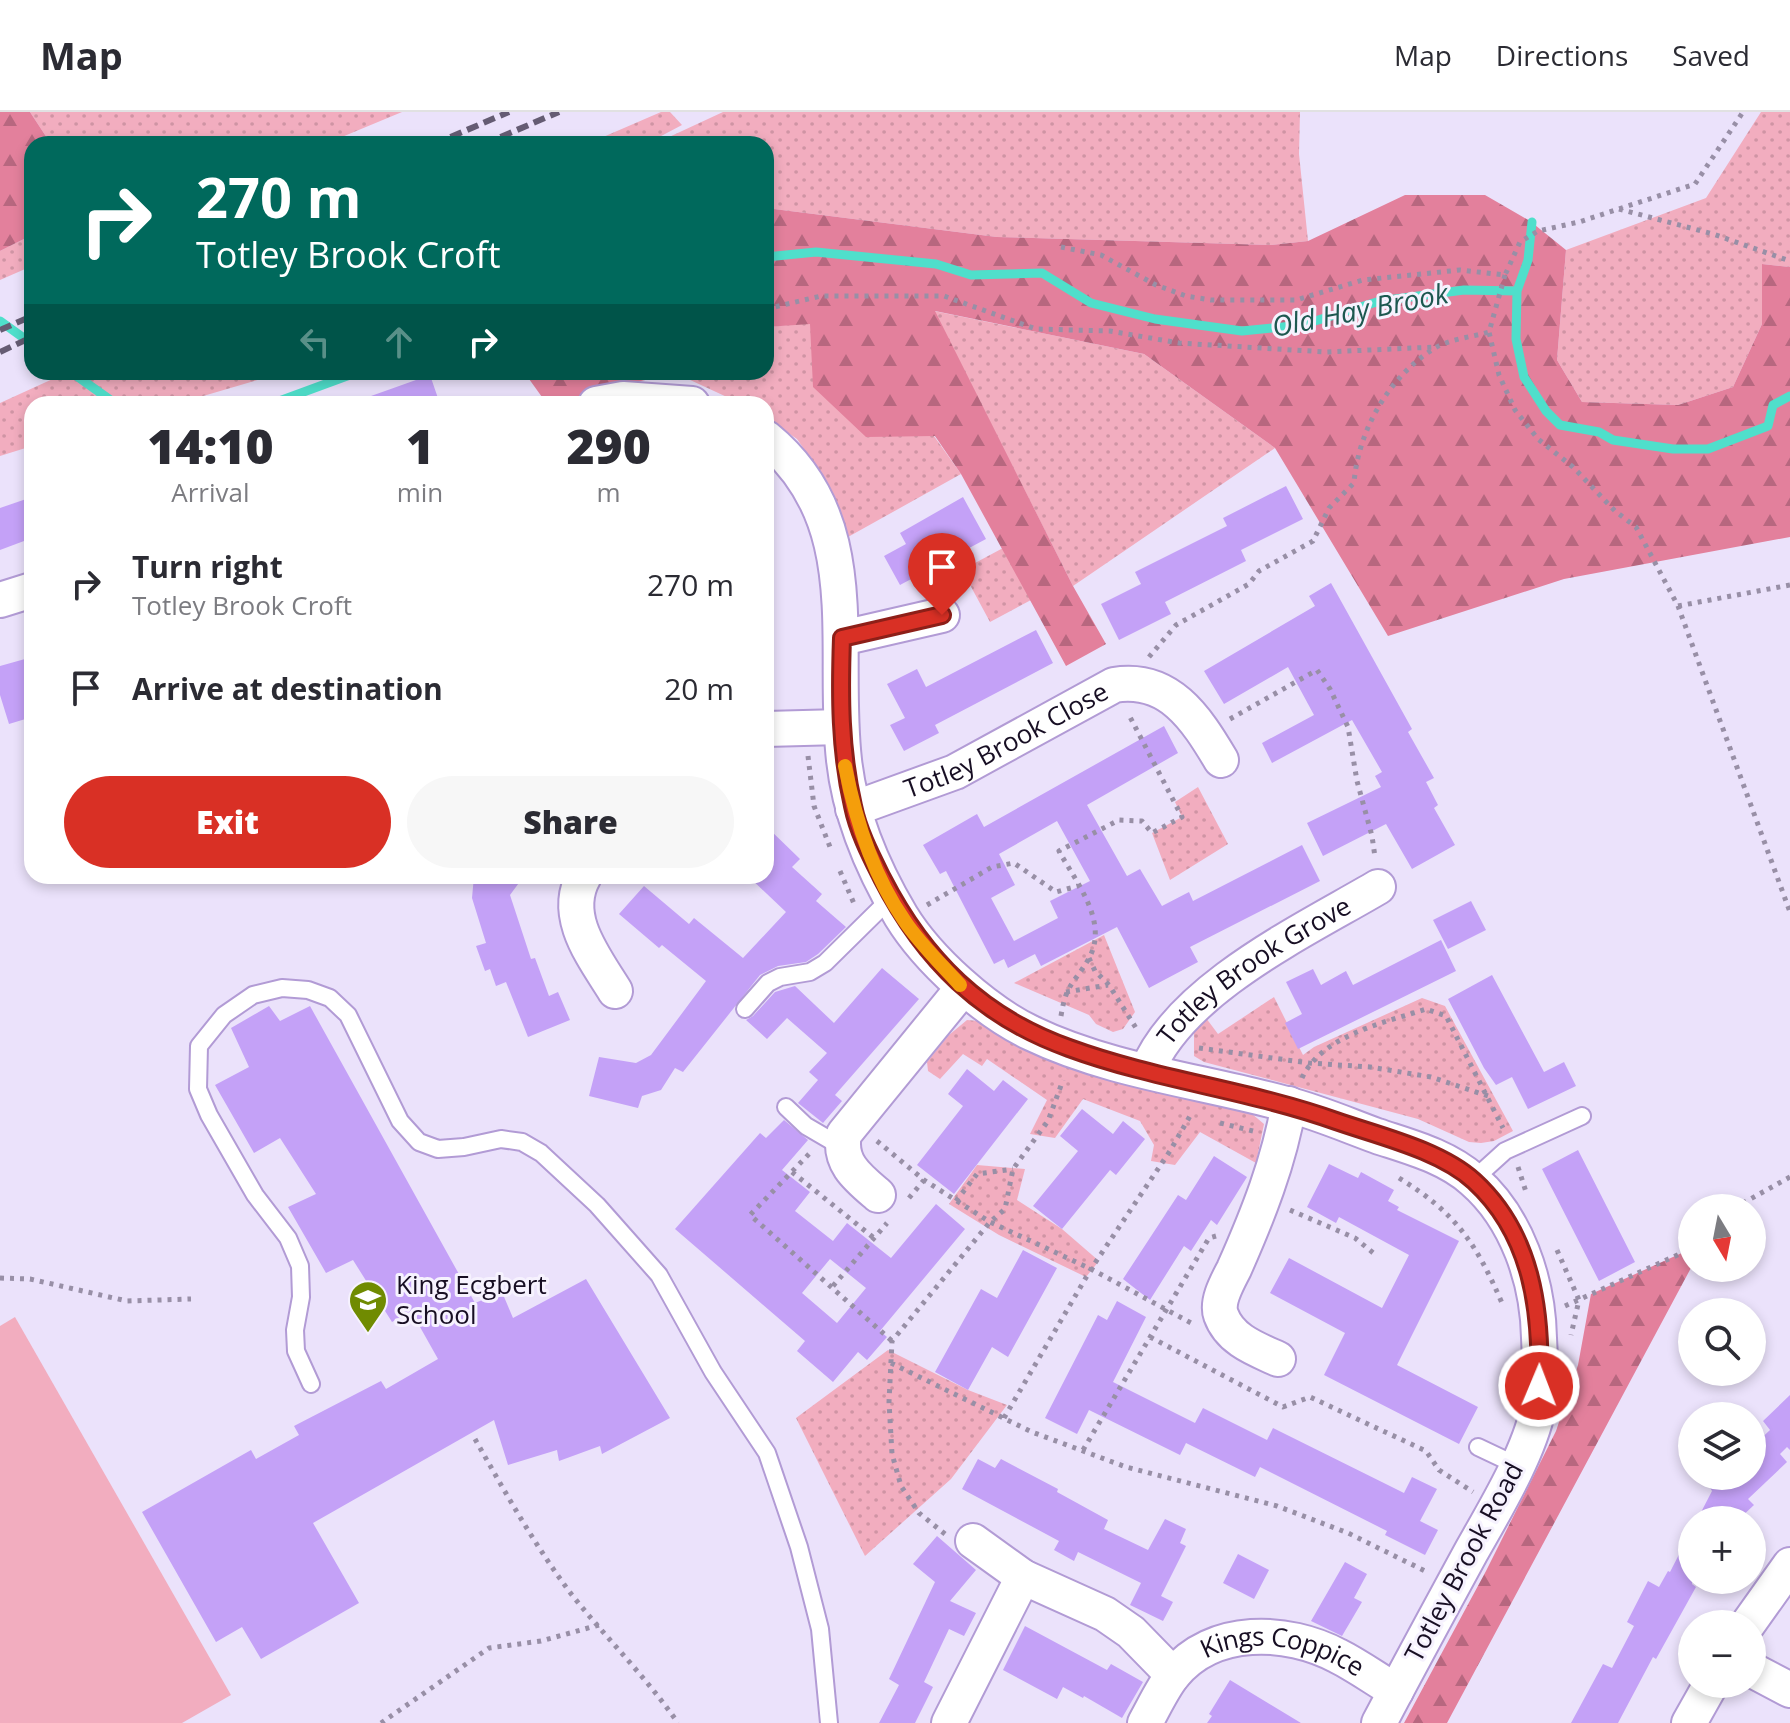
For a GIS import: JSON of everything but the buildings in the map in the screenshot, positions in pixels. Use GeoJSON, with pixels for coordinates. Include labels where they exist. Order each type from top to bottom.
{"type":"FeatureCollection","features":[{"type":"Feature","properties":{"kind":"street","name":"Totley Brook Road"},"geometry":{"type":"LineString","coordinates":[[774,445],[796,470],[823,513],[836,552],[842,638],[841,727],[853,809],[870,854],[897,908],[963,988],[994,1012],[1028,1032],[1065,1047],[1154,1057],[1440,1158],[1473,1180],[1498,1209],[1520,1246],[1531,1276],[1539,1318],[1538,1409],[1497,1506],[1379,1723]]}},
{"type":"Feature","properties":{"kind":"street"},"geometry":{"type":"LineString","coordinates":[[0,600],[24,592]]}},
{"type":"Feature","properties":{"kind":"street"},"geometry":{"type":"LineString","coordinates":[[842,638],[942,615]]}},
{"type":"Feature","properties":{"kind":"street","name":"Totley Brook Close"},"geometry":{"type":"LineString","coordinates":[[853,809],[955,772],[1123,684],[1148,685],[1166,694],[1189,711],[1213,746]]}},
{"type":"Feature","properties":{"kind":"street"},"geometry":{"type":"LineString","coordinates":[[774,729],[841,727]]}},
{"type":"Feature","properties":{"kind":"street"},"geometry":{"type":"LineString","coordinates":[[579,884],[576,890],[577,923],[615,991]]}},
{"type":"Feature","properties":{"kind":"street","name":"Totley Brook Grove"},"geometry":{"type":"LineString","coordinates":[[1154,1057],[1171,1030],[1209,993],[1262,955],[1378,887]]}},
{"type":"Feature","properties":{"kind":"street"},"geometry":{"type":"LineString","coordinates":[[892,1204],[855,1176],[844,1158],[840,1136],[963,988]]}},
{"type":"Feature","properties":{"kind":"street"},"geometry":{"type":"LineString","coordinates":[[1278,1359],[1243,1342],[1228,1328],[1219,1312],[1223,1292],[1258,1214],[1283,1139],[1289,1104]]}},
{"type":"Feature","properties":{"kind":"street","name":"Kings Coppice"},"geometry":{"type":"LineString","coordinates":[[973,1541],[1023,1577],[1105,1614],[1131,1632],[1173,1675]]}},
{"type":"Feature","properties":{"kind":"street"},"geometry":{"type":"LineString","coordinates":[[1758,1610],[1790,1565]]}},
{"type":"Feature","properties":{"kind":"street"},"geometry":{"type":"LineString","coordinates":[[949,1723],[1023,1577]]}},
{"type":"Feature","properties":{"kind":"street","name":"Kings Coppice"},"geometry":{"type":"LineString","coordinates":[[1145,1723],[1173,1675],[1188,1661],[1207,1648],[1231,1639],[1260,1635],[1291,1639],[1336,1654],[1396,1691]]}},
{"type":"Feature","properties":{"kind":"street"},"geometry":{"type":"LineString","coordinates":[[1766,1677],[1790,1690]]}},
{"type":"Feature","properties":{"kind":"street"},"geometry":{"type":"LineString","coordinates":[[1689,1723],[1703,1698]]}},
{"type":"Feature","properties":{"kind":"lane"},"geometry":{"type":"LineString","coordinates":[[745,1009],[768,983],[780,977],[810,972],[897,908]]}},
{"type":"Feature","properties":{"kind":"lane"},"geometry":{"type":"LineString","coordinates":[[311,1384],[296,1351],[295,1330],[301,1297],[300,1266],[288,1238],[255,1195],[209,1115],[198,1089],[199,1046],[224,1015],[253,995],[282,988],[308,990],[330,998],[348,1015],[400,1121],[419,1142],[438,1149],[501,1139],[522,1142],[541,1153],[597,1205],[659,1275],[713,1372],[767,1453],[799,1547],[820,1629],[829,1723]]}},
{"type":"Feature","properties":{"kind":"lane"},"geometry":{"type":"LineString","coordinates":[[786,1107],[840,1136]]}},
{"type":"Feature","properties":{"kind":"lane"},"geometry":{"type":"LineString","coordinates":[[1473,1180],[1505,1151],[1582,1116]]}},
{"type":"Feature","properties":{"kind":"lane"},"geometry":{"type":"LineString","coordinates":[[1478,1447],[1516,1465]]}},
{"type":"Feature","properties":{"kind":"path"},"geometry":{"type":"LineString","coordinates":[[1743,112],[1695,184],[1538,231],[1520,242],[1502,283],[1489,332],[1499,375],[1515,410],[1538,439],[1573,467],[1615,511],[1636,527],[1678,606],[1790,912]]}},
{"type":"Feature","properties":{"kind":"path"},"geometry":{"type":"LineString","coordinates":[[1618,209],[1713,234],[1790,261]]}},
{"type":"Feature","properties":{"kind":"path"},"geometry":{"type":"LineString","coordinates":[[1061,247],[1101,255],[1156,285],[1186,296],[1211,300],[1296,300],[1363,280],[1460,270],[1505,275]]}},
{"type":"Feature","properties":{"kind":"path"},"geometry":{"type":"LineString","coordinates":[[774,307],[821,296],[944,296],[1036,329],[1110,331],[1179,343],[1326,352],[1436,347],[1489,332]]}},
{"type":"Feature","properties":{"kind":"path"},"geometry":{"type":"LineString","coordinates":[[973,1541],[948,1536],[919,1513],[901,1486],[892,1454],[889,1402],[892,1341],[990,1222],[1005,1209],[1013,1169],[1048,1121],[1065,1047],[1065,992],[1089,958],[1097,938],[1094,916],[1059,851],[1119,820],[1142,821],[1152,833],[1182,817],[1123,684],[1176,625],[1249,584],[1259,571],[1313,541],[1329,508],[1354,483],[1356,459],[1366,427],[1400,378],[1436,347]]}},
{"type":"Feature","properties":{"kind":"path"},"geometry":{"type":"LineString","coordinates":[[1678,606],[1790,585]]}},
{"type":"Feature","properties":{"kind":"path"},"geometry":{"type":"LineString","coordinates":[[1213,746],[1317,670],[1348,727],[1357,781],[1372,836],[1378,887]]}},
{"type":"Feature","properties":{"kind":"path"},"geometry":{"type":"LineString","coordinates":[[897,908],[992,867],[1014,863],[1056,892],[1078,886]]}},
{"type":"Feature","properties":{"kind":"path"},"geometry":{"type":"LineString","coordinates":[[1089,958],[1154,1057],[1415,1074],[1489,1097]]}},
{"type":"Feature","properties":{"kind":"path"},"geometry":{"type":"LineString","coordinates":[[1065,992],[1109,985]]}},
{"type":"Feature","properties":{"kind":"path"},"geometry":{"type":"LineString","coordinates":[[1004,1418],[1091,1269],[1190,1116]]}},
{"type":"Feature","properties":{"kind":"path"},"geometry":{"type":"LineString","coordinates":[[892,1341],[750,1215],[792,1172],[840,1136],[924,1180],[990,1222],[1091,1269],[1165,1311],[1203,1329],[1228,1328]]}},
{"type":"Feature","properties":{"kind":"path"},"geometry":{"type":"LineString","coordinates":[[956,1201],[977,1174],[1013,1169]]}},
{"type":"Feature","properties":{"kind":"path"},"geometry":{"type":"LineString","coordinates":[[792,1172],[874,1238]]}},
{"type":"Feature","properties":{"kind":"path"},"geometry":{"type":"LineString","coordinates":[[1759,1194],[1790,1177]]}},
{"type":"Feature","properties":{"kind":"path"},"geometry":{"type":"LineString","coordinates":[[833,1286],[874,1238],[892,1204],[924,1180]]}},
{"type":"Feature","properties":{"kind":"path"},"geometry":{"type":"LineString","coordinates":[[1083,1450],[1209,1238],[1258,1214],[1355,1238],[1377,1256]]}},
{"type":"Feature","properties":{"kind":"path"},"geometry":{"type":"LineString","coordinates":[[1539,1318],[1678,1255]]}},
{"type":"Feature","properties":{"kind":"path"},"geometry":{"type":"LineString","coordinates":[[0,1278],[30,1279],[127,1301],[191,1299]]}},
{"type":"Feature","properties":{"kind":"path"},"geometry":{"type":"LineString","coordinates":[[1150,1337],[1283,1407],[1310,1397],[1426,1451],[1439,1470],[1497,1506]]}},
{"type":"Feature","properties":{"kind":"path"},"geometry":{"type":"LineString","coordinates":[[891,1363],[1032,1432],[1126,1467],[1277,1506],[1348,1533],[1454,1585]]}},
{"type":"Feature","properties":{"kind":"path"},"geometry":{"type":"LineString","coordinates":[[475,1439],[572,1595],[655,1691],[678,1723]]}},
{"type":"Feature","properties":{"kind":"path"},"geometry":{"type":"LineString","coordinates":[[381,1723],[489,1648],[541,1641],[599,1625]]}},
{"type":"Feature","properties":{"kind":"shaded area"},"geometry":{"type":"Polygon","coordinates":[[[30,112],[402,112],[344,136],[46,136],[30,112]]]}},
{"type":"Feature","properties":{"kind":"shaded area"},"geometry":{"type":"Polygon","coordinates":[[[661,112],[670,112],[682,125],[661,136],[606,136],[661,112]]]}},
{"type":"Feature","properties":{"kind":"shaded area"},"geometry":{"type":"Polygon","coordinates":[[[723,112],[1300,112],[1299,154],[1308,241],[1271,245],[997,237],[774,209],[774,136],[671,136],[723,112]]]}},
{"type":"Feature","properties":{"kind":"shaded area"},"geometry":{"type":"Polygon","coordinates":[[[1761,112],[1790,112],[1790,267],[1762,264],[1762,324],[1733,387],[1678,405],[1582,402],[1557,360],[1566,250],[1706,198],[1761,112]]]}},
{"type":"Feature","properties":{"kind":"shaded area"},"geometry":{"type":"Polygon","coordinates":[[[24,239],[24,270],[0,280],[0,251],[24,239]]]}},
{"type":"Feature","properties":{"kind":"shaded area"},"geometry":{"type":"Polygon","coordinates":[[[934,311],[1144,354],[1275,448],[1073,586],[934,311]]]}},
{"type":"Feature","properties":{"kind":"shaded area"},"geometry":{"type":"Polygon","coordinates":[[[810,323],[866,436],[934,436],[961,474],[848,537],[824,478],[797,439],[774,423],[774,396],[725,396],[690,380],[774,380],[774,326],[810,323]]]}},
{"type":"Feature","properties":{"kind":"shaded area"},"geometry":{"type":"Polygon","coordinates":[[[50,380],[258,380],[203,396],[24,396],[24,448],[0,456],[0,403],[50,380]]]}},
{"type":"Feature","properties":{"kind":"shaded area"},"geometry":{"type":"Polygon","coordinates":[[[1003,548],[1031,600],[990,622],[962,570],[1003,548]]]}},
{"type":"Feature","properties":{"kind":"shaded area"},"geometry":{"type":"Polygon","coordinates":[[[1198,787],[1228,844],[1170,880],[1152,833],[1182,817],[1175,802],[1198,787]]]}},
{"type":"Feature","properties":{"kind":"shaded area"},"geometry":{"type":"Polygon","coordinates":[[[1104,935],[1135,1012],[1123,1029],[1113,1032],[1096,1024],[1089,1015],[1014,983],[1104,935]]]}},
{"type":"Feature","properties":{"kind":"shaded area"},"geometry":{"type":"Polygon","coordinates":[[[1274,997],[1303,1055],[1314,1047],[1422,998],[1445,1006],[1513,1131],[1494,1141],[1469,1142],[1418,1119],[1204,1062],[1194,1056],[1194,1032],[1206,1018],[1218,1034],[1274,997]]]}},
{"type":"Feature","properties":{"kind":"shaded area"},"geometry":{"type":"Polygon","coordinates":[[[967,1020],[978,1021],[1019,1045],[1245,1108],[1264,1124],[1256,1163],[1200,1132],[1175,1165],[1151,1161],[1154,1145],[1140,1121],[1083,1099],[1055,1138],[1030,1134],[1047,1100],[987,1059],[982,1066],[963,1054],[940,1079],[928,1071],[927,1062],[949,1035],[967,1020]]]}},
{"type":"Feature","properties":{"kind":"shaded area"},"geometry":{"type":"Polygon","coordinates":[[[977,1165],[1025,1169],[1017,1200],[1062,1229],[1099,1261],[1086,1277],[999,1235],[949,1204],[977,1165]]]}},
{"type":"Feature","properties":{"kind":"shaded area"},"geometry":{"type":"Polygon","coordinates":[[[15,1317],[231,1695],[182,1723],[0,1723],[0,1326],[15,1317]]]}},
{"type":"Feature","properties":{"kind":"shaded area"},"geometry":{"type":"Polygon","coordinates":[[[888,1350],[968,1390],[1007,1405],[951,1479],[865,1556],[796,1418],[888,1350]]]}},
{"type":"Feature","properties":{"kind":"green space"},"geometry":{"type":"Polygon","coordinates":[[[0,112],[30,112],[46,136],[24,136],[24,239],[0,251],[0,112]]]}},
{"type":"Feature","properties":{"kind":"green space"},"geometry":{"type":"Polygon","coordinates":[[[1405,195],[1485,195],[1530,221],[1566,250],[1557,360],[1582,402],[1678,405],[1733,387],[1762,324],[1762,264],[1790,267],[1790,537],[1564,579],[1388,636],[1275,448],[1144,354],[935,311],[1073,586],[1106,644],[1066,666],[961,474],[935,436],[866,437],[813,387],[810,324],[774,326],[774,209],[997,237],[1271,245],[1308,241],[1405,195]]]}},
{"type":"Feature","properties":{"kind":"green space"},"geometry":{"type":"Polygon","coordinates":[[[530,380],[645,380],[582,396],[541,396],[530,380]]]}},
{"type":"Feature","properties":{"kind":"green space"},"geometry":{"type":"Polygon","coordinates":[[[1678,1255],[1678,1282],[1683,1282],[1447,1723],[1404,1723],[1486,1571],[1556,1431],[1578,1365],[1591,1294],[1678,1255]]]}},
{"type":"Feature","properties":{"kind":"waterway"},"geometry":{"type":"LineString","coordinates":[[1517,291],[1528,260],[1532,222]]}},
{"type":"Feature","properties":{"kind":"waterway","name":"Old Hay Brook"},"geometry":{"type":"LineString","coordinates":[[774,256],[816,252],[936,264],[971,275],[1042,273],[1091,303],[1155,319],[1242,331],[1302,325],[1380,301],[1464,290],[1517,291],[1516,339],[1524,377],[1546,411],[1560,425],[1599,432],[1613,440],[1673,449],[1708,449],[1768,426],[1773,405],[1790,396]]}},
{"type":"Feature","properties":{"kind":"waterway","name":"Old Hay Brook"},"geometry":{"type":"LineString","coordinates":[[0,321],[24,338]]}},
{"type":"Feature","properties":{"kind":"waterway","name":"Old Hay Brook"},"geometry":{"type":"LineString","coordinates":[[82,380],[105,396]]}},
{"type":"Feature","properties":{"kind":"waterway","name":"Old Hay Brook"},"geometry":{"type":"LineString","coordinates":[[293,396],[336,380]]}},
{"type":"Feature","properties":{"kind":"railway"},"geometry":{"type":"LineString","coordinates":[[453,136],[509,112]]}},
{"type":"Feature","properties":{"kind":"railway"},"geometry":{"type":"LineString","coordinates":[[503,136],[559,112]]}},
{"type":"Feature","properties":{"kind":"railway"},"geometry":{"type":"LineString","coordinates":[[0,330],[24,320]]}},
{"type":"Feature","properties":{"kind":"railway"},"geometry":{"type":"LineString","coordinates":[[0,352],[24,341]]}},
{"type":"Feature","properties":{"kind":"slow traffic"},"geometry":{"type":"LineString","coordinates":[[845,766],[853,809],[870,854],[903,919],[960,985]]}},
{"type":"Feature","properties":{"kind":"place","name":"King Ecgbert School"},"geometry":{"type":"Point","coordinates":[368,1334]}},
{"type":"Feature","properties":{"kind":"route"},"geometry":{"type":"LineString","coordinates":[[942,615],[842,638],[841,727],[853,809],[870,854],[903,919],[963,988],[994,1012],[1028,1032],[1073,1050],[1147,1071],[1289,1104],[1440,1158],[1473,1180],[1498,1209],[1520,1246],[1531,1276],[1539,1318],[1539,1386]]}}]}
